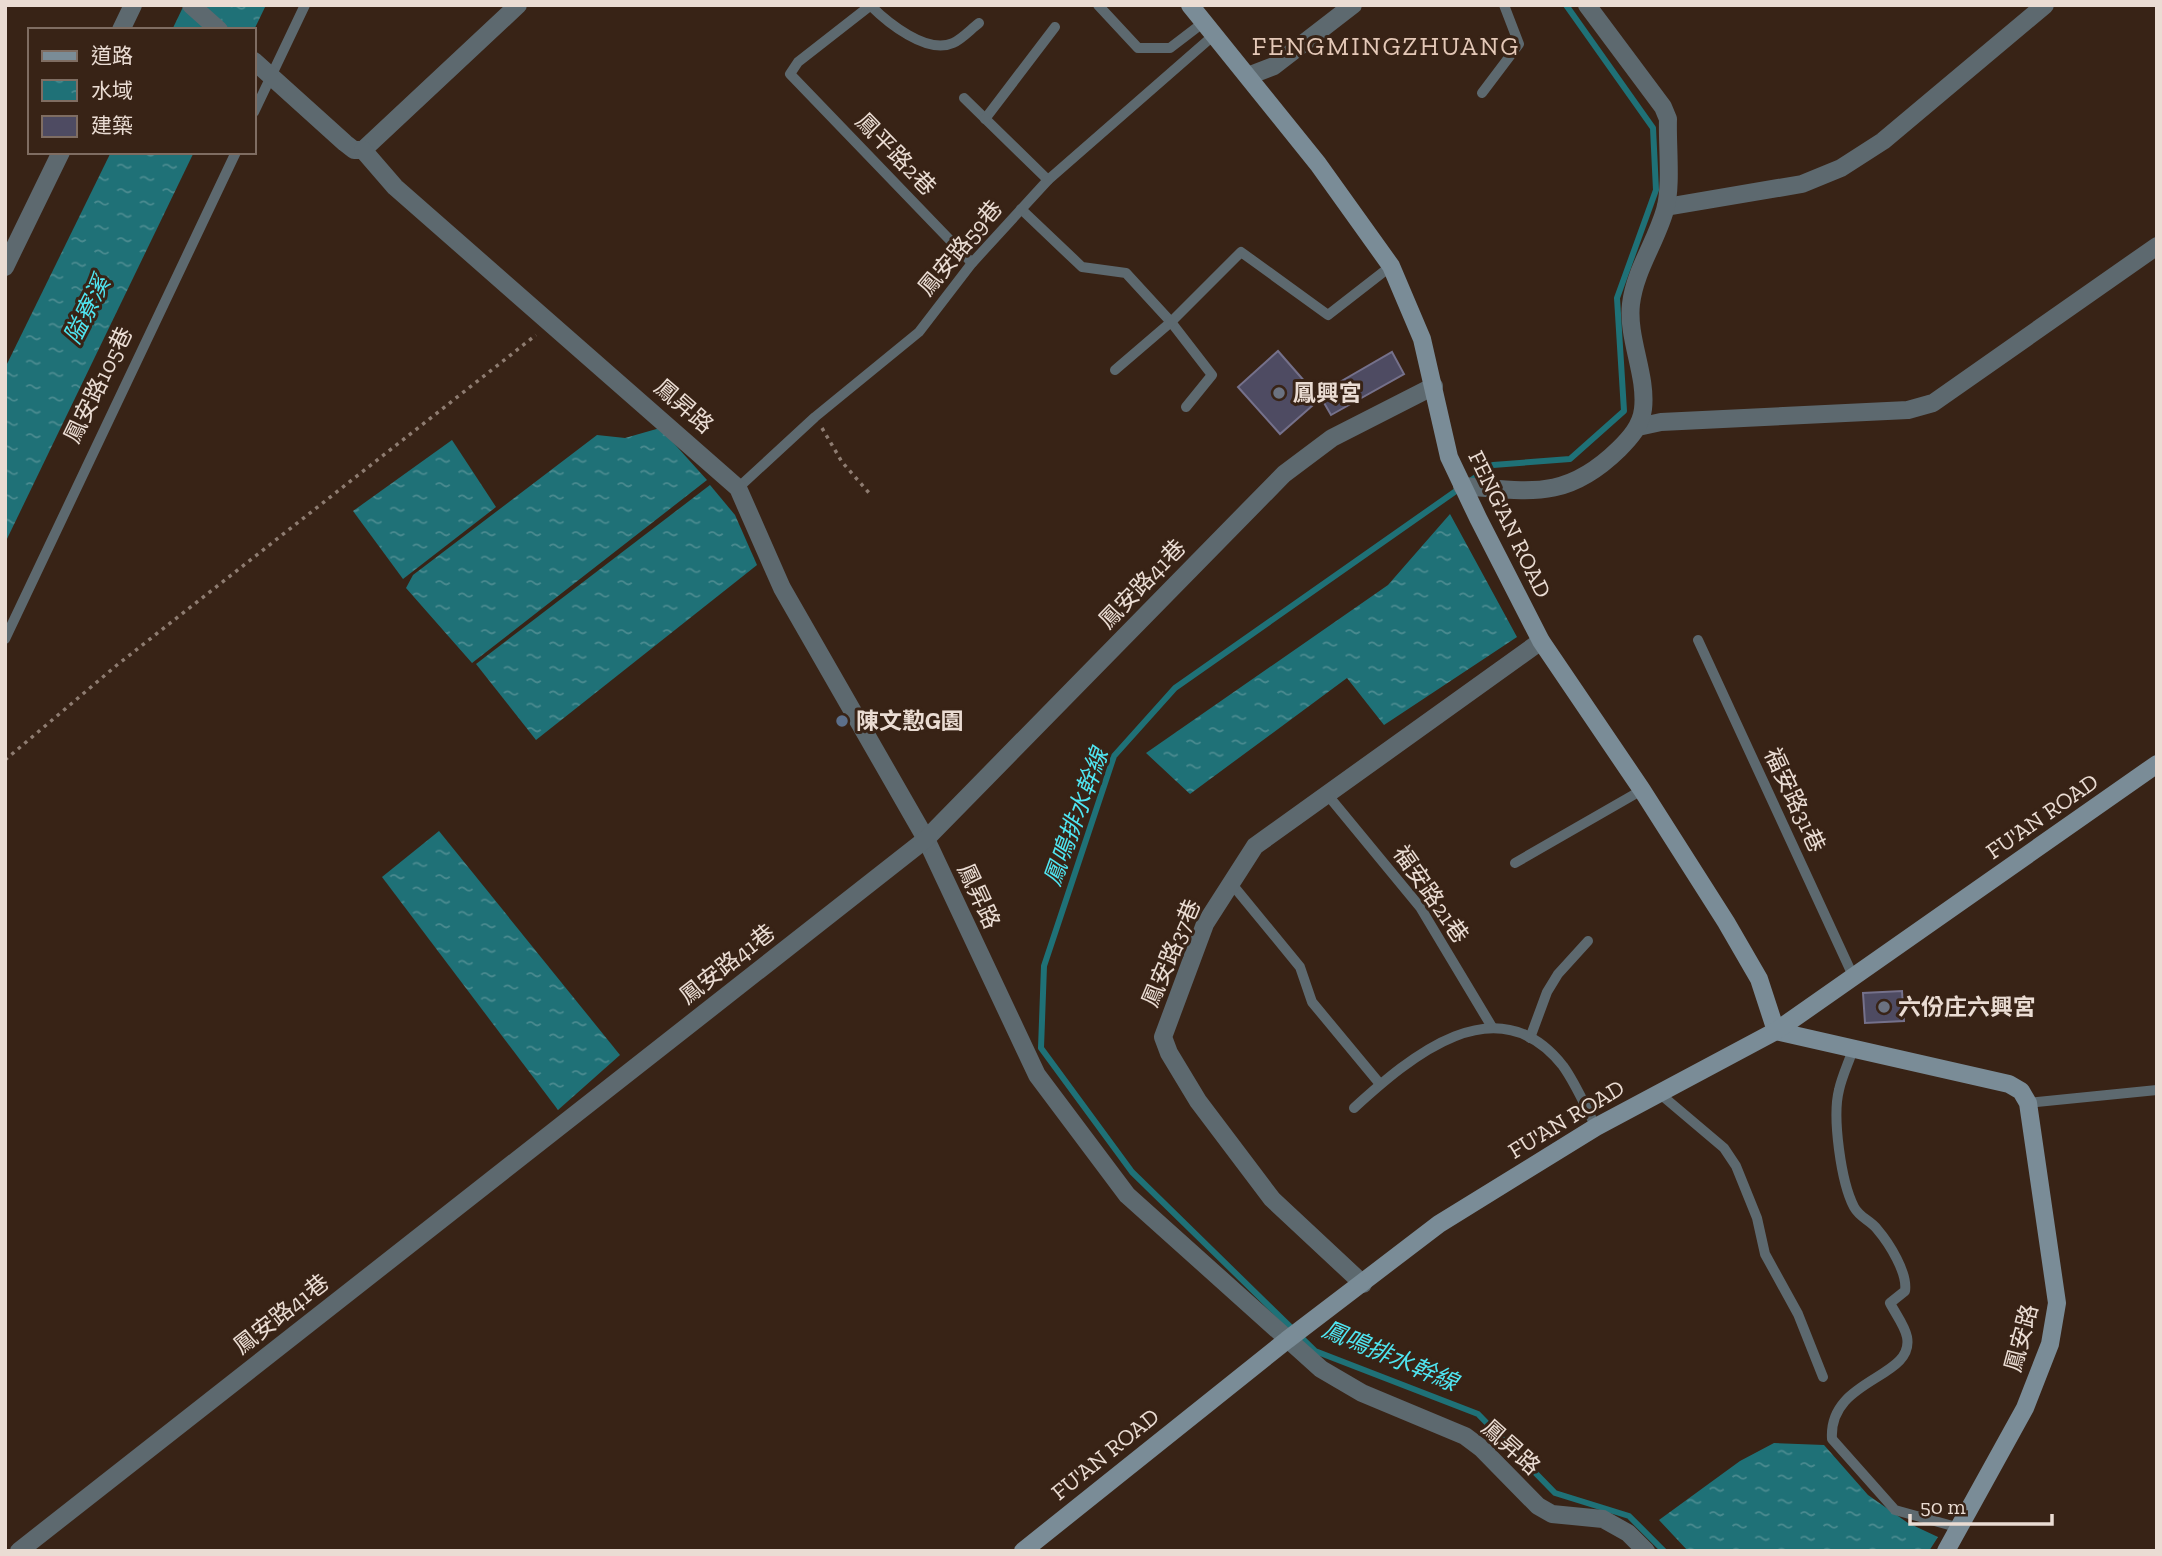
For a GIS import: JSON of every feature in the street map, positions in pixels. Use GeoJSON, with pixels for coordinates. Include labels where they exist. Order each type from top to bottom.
{"type":"FeatureCollection","features":[{"type":"Feature","properties":{"kind":"street"},"geometry":{"type":"LineString","coordinates":[[122,28],[133,5]]}},
{"type":"Feature","properties":{"kind":"street"},"geometry":{"type":"LineString","coordinates":[[191,5],[217,28]]}},
{"type":"Feature","properties":{"kind":"street"},"geometry":{"type":"LineString","coordinates":[[256,63],[345,143],[354,150],[363,150],[518,5]]}},
{"type":"Feature","properties":{"kind":"street","name":"FENG'AN ROAD"},"geometry":{"type":"LineString","coordinates":[[1190,5],[1356,213],[1391,266],[1422,339],[1449,457],[1462,486],[1541,641],[1642,790],[1759,979],[1776,1031]]}},
{"type":"Feature","properties":{"kind":"street"},"geometry":{"type":"LineString","coordinates":[[1248,76],[1274,66],[1353,5]]}},
{"type":"Feature","properties":{"kind":"street"},"geometry":{"type":"LineString","coordinates":[[1462,486],[1541,492],[1580,481],[1603,465],[1638,427],[1643,408],[1630,307],[1634,284],[1666,207],[1668,120],[1663,107],[1587,5]]}},
{"type":"Feature","properties":{"kind":"street"},"geometry":{"type":"LineString","coordinates":[[1666,207],[1801,184],[1841,168],[1883,141],[2045,5]]}},
{"type":"Feature","properties":{"kind":"street","name":"鳳昇路"},"geometry":{"type":"LineString","coordinates":[[363,150],[394,187],[738,488],[782,588],[926,839],[1037,1075],[1127,1195],[1321,1369],[1362,1393],[1465,1436],[1481,1447],[1538,1506],[1552,1514],[1603,1519],[1628,1533],[1646,1551]]}},
{"type":"Feature","properties":{"kind":"street"},"geometry":{"type":"LineString","coordinates":[[5,267],[60,154]]}},
{"type":"Feature","properties":{"kind":"street"},"geometry":{"type":"LineString","coordinates":[[1638,427],[1674,421],[1908,410],[1933,403],[2157,246]]}},
{"type":"Feature","properties":{"kind":"street","name":"鳳安路41巷"},"geometry":{"type":"LineString","coordinates":[[19,1551],[926,839],[1284,474],[1332,438],[1434,386]]}},
{"type":"Feature","properties":{"kind":"street","name":"鳳安路37巷"},"geometry":{"type":"LineString","coordinates":[[1363,1284],[1272,1199],[1198,1101],[1163,1037],[1205,924],[1255,846],[1541,641]]}},
{"type":"Feature","properties":{"kind":"street","name":"FU'AN ROAD"},"geometry":{"type":"LineString","coordinates":[[1023,1551],[1287,1340],[1439,1224],[1596,1127],[1776,1031],[2157,764]]}},
{"type":"Feature","properties":{"kind":"street"},"geometry":{"type":"LineString","coordinates":[[1776,1031],[2009,1084],[2021,1091],[2028,1103]]}},
{"type":"Feature","properties":{"kind":"street","name":"鳳安路"},"geometry":{"type":"LineString","coordinates":[[1946,1551],[2025,1408],[2050,1344],[2057,1303],[2028,1103]]}},
{"type":"Feature","properties":{"kind":"lane"},"geometry":{"type":"LineString","coordinates":[[256,107],[305,5]]}},
{"type":"Feature","properties":{"kind":"lane"},"geometry":{"type":"LineString","coordinates":[[871,5],[892,26],[932,45],[951,44],[979,23]]}},
{"type":"Feature","properties":{"kind":"lane","name":"鳳平路2巷"},"geometry":{"type":"LineString","coordinates":[[871,5],[798,62],[790,74],[972,262]]}},
{"type":"Feature","properties":{"kind":"lane"},"geometry":{"type":"LineString","coordinates":[[1098,5],[1138,48],[1170,48],[1209,28]]}},
{"type":"Feature","properties":{"kind":"lane"},"geometry":{"type":"LineString","coordinates":[[1482,93],[1519,44],[1504,5]]}},
{"type":"Feature","properties":{"kind":"lane"},"geometry":{"type":"LineString","coordinates":[[985,119],[1055,27]]}},
{"type":"Feature","properties":{"kind":"lane","name":"鳳安路59巷"},"geometry":{"type":"LineString","coordinates":[[738,488],[816,417],[919,332],[972,262],[1048,180],[1209,28]]}},
{"type":"Feature","properties":{"kind":"lane"},"geometry":{"type":"LineString","coordinates":[[964,98],[1048,180]]}},
{"type":"Feature","properties":{"kind":"lane","name":"鳳安路105巷"},"geometry":{"type":"LineString","coordinates":[[5,639],[235,154]]}},
{"type":"Feature","properties":{"kind":"lane"},"geometry":{"type":"LineString","coordinates":[[1021,209],[1082,267],[1126,273],[1171,322],[1212,375],[1186,407]]}},
{"type":"Feature","properties":{"kind":"lane"},"geometry":{"type":"LineString","coordinates":[[1115,370],[1171,322],[1241,252],[1328,315],[1391,266]]}},
{"type":"Feature","properties":{"kind":"lane","name":"福安路31巷"},"geometry":{"type":"LineString","coordinates":[[1699,640],[1854,978]]}},
{"type":"Feature","properties":{"kind":"lane"},"geometry":{"type":"LineString","coordinates":[[1516,863],[1642,790]]}},
{"type":"Feature","properties":{"kind":"lane","name":"福安路21巷"},"geometry":{"type":"LineString","coordinates":[[1326,793],[1420,906],[1492,1027]]}},
{"type":"Feature","properties":{"kind":"lane"},"geometry":{"type":"LineString","coordinates":[[1231,883],[1300,967],[1312,1002],[1380,1084]]}},
{"type":"Feature","properties":{"kind":"lane"},"geometry":{"type":"LineString","coordinates":[[1530,1038],[1547,992],[1558,974],[1588,942]]}},
{"type":"Feature","properties":{"kind":"lane"},"geometry":{"type":"LineString","coordinates":[[1354,1108],[1400,1067],[1445,1040],[1468,1030],[1492,1027],[1530,1038],[1562,1066],[1596,1127]]}},
{"type":"Feature","properties":{"kind":"lane"},"geometry":{"type":"LineString","coordinates":[[1853,1049],[1838,1091],[1836,1115],[1844,1172],[1853,1204],[1862,1218],[1877,1228],[1903,1272],[1905,1291],[1890,1303],[1907,1336],[1907,1348],[1897,1364],[1843,1401],[1831,1424],[1832,1439],[1895,1510],[1960,1528]]}},
{"type":"Feature","properties":{"kind":"lane"},"geometry":{"type":"LineString","coordinates":[[2028,1103],[2157,1090]]}},
{"type":"Feature","properties":{"kind":"lane"},"geometry":{"type":"LineString","coordinates":[[1659,1093],[1724,1147],[1731,1158],[1757,1217],[1765,1254],[1798,1314],[1823,1377]]}},
{"type":"Feature","properties":{"kind":"path"},"geometry":{"type":"LineString","coordinates":[[5,760],[117,665],[551,323]]}},
{"type":"Feature","properties":{"kind":"path"},"geometry":{"type":"LineString","coordinates":[[816,417],[842,461],[870,494]]}},
{"type":"Feature","properties":{"kind":"water"},"geometry":{"type":"Polygon","coordinates":[[[184,5],[266,5],[255,28],[173,28],[184,5]]]}},
{"type":"Feature","properties":{"kind":"water","name":"隘寮溪"},"geometry":{"type":"Polygon","coordinates":[[[110,154],[193,154],[5,543],[5,368],[110,154]]]}},
{"type":"Feature","properties":{"kind":"water"},"geometry":{"type":"Polygon","coordinates":[[[660,428],[707,480],[472,663],[406,588],[413,575],[597,435],[625,438],[660,428]]]}},
{"type":"Feature","properties":{"kind":"water"},"geometry":{"type":"Polygon","coordinates":[[[452,440],[496,507],[403,579],[353,511],[452,440]]]}},
{"type":"Feature","properties":{"kind":"water"},"geometry":{"type":"Polygon","coordinates":[[[710,485],[735,515],[757,565],[536,740],[476,664],[710,485]]]}},
{"type":"Feature","properties":{"kind":"water"},"geometry":{"type":"Polygon","coordinates":[[[1450,514],[1517,637],[1384,725],[1347,678],[1190,794],[1146,753],[1388,585],[1450,514]]]}},
{"type":"Feature","properties":{"kind":"water"},"geometry":{"type":"Polygon","coordinates":[[[439,831],[620,1055],[558,1110],[382,877],[439,831]]]}},
{"type":"Feature","properties":{"kind":"water"},"geometry":{"type":"Polygon","coordinates":[[[1774,1443],[1824,1445],[1868,1495],[1908,1523],[1938,1537],[1929,1551],[1688,1551],[1659,1520],[1740,1461],[1774,1443]]]}},
{"type":"Feature","properties":{"kind":"building","name":"鳳興宮"},"geometry":{"type":"Polygon","coordinates":[[[1278,351],[1320,399],[1280,434],[1238,387],[1278,351]]]}},
{"type":"Feature","properties":{"kind":"building"},"geometry":{"type":"Polygon","coordinates":[[[1392,352],[1404,374],[1331,415],[1319,394],[1392,352]]]}},
{"type":"Feature","properties":{"kind":"building","name":"六份庄六興宮"},"geometry":{"type":"Polygon","coordinates":[[[1902,991],[1904,1021],[1865,1023],[1863,993],[1902,991]]]}},
{"type":"Feature","properties":{"kind":"waterway","name":"鳳鳴排水幹線"},"geometry":{"type":"LineString","coordinates":[[1566,5],[1653,128],[1656,190],[1617,298],[1624,411],[1570,459],[1493,465],[1175,688],[1114,756],[1044,966],[1041,1048],[1132,1172],[1315,1351],[1478,1414],[1555,1493],[1629,1516],[1664,1551]]}},
{"type":"Feature","properties":{"kind":"place","name":"鳳興宮"},"geometry":{"type":"Point","coordinates":[1279,393]}},
{"type":"Feature","properties":{"kind":"place","name":"陳文懃G園"},"geometry":{"type":"Point","coordinates":[842,721]}},
{"type":"Feature","properties":{"kind":"place","name":"六份庄六興宮"},"geometry":{"type":"Point","coordinates":[1884,1007]}},
{"type":"Feature","properties":{"kind":"district","name":"FENGMINGZHUANG"},"geometry":{"type":"Point","coordinates":[1386,46]}}]}
